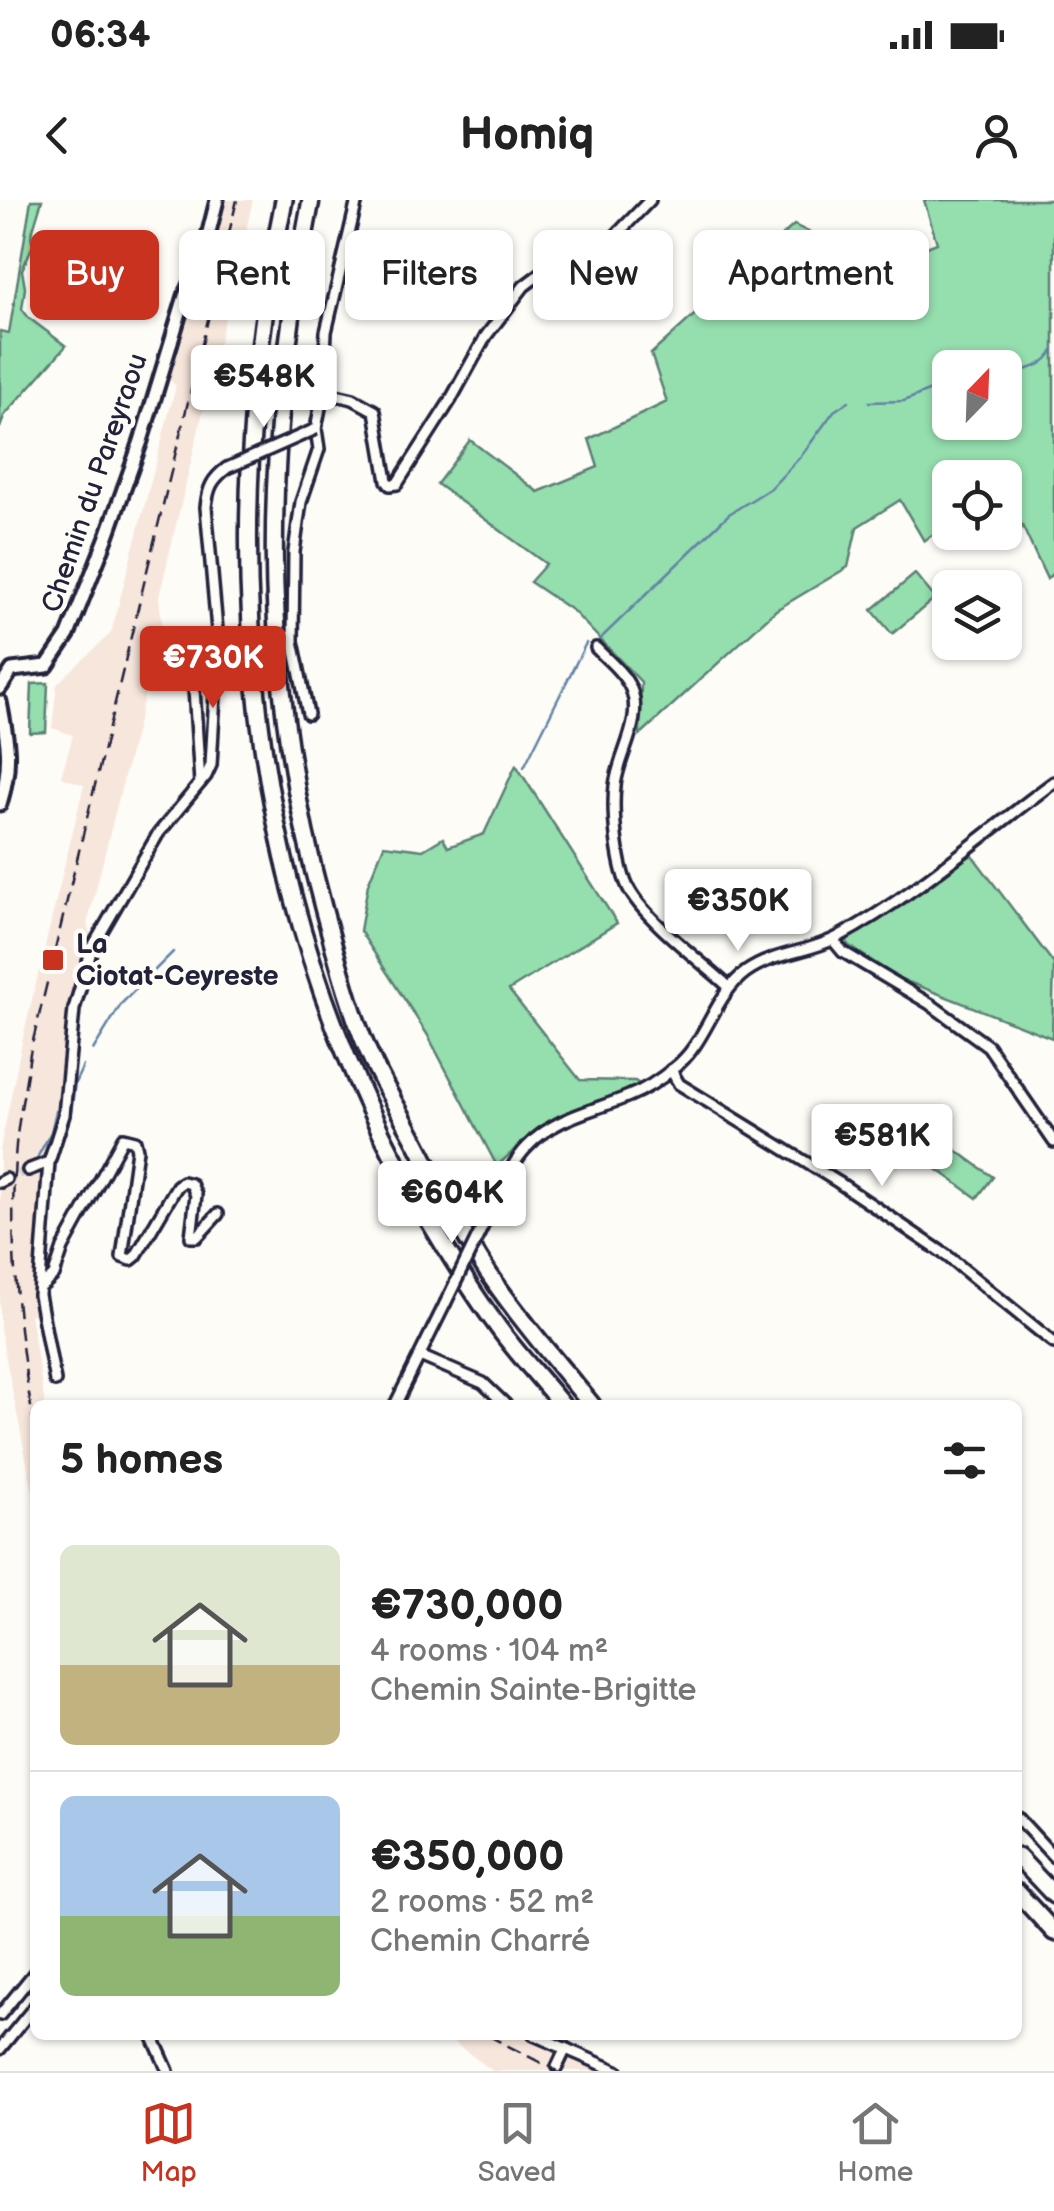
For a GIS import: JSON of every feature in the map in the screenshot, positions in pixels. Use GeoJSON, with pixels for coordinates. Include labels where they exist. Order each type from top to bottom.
{"type":"FeatureCollection","features":[{"type":"Feature","properties":{"kind":"highway"},"geometry":{"type":"LineString","coordinates":[[284,200],[258,363],[248,546],[252,665],[268,793],[286,876],[327,1005],[416,1200],[496,1326],[558,1400]]}},
{"type":"Feature","properties":{"kind":"highway"},"geometry":{"type":"LineString","coordinates":[[311,200],[282,375],[274,548],[276,655],[292,778],[305,838],[340,970],[372,1060],[464,1235],[506,1298],[588,1400]]}},
{"type":"Feature","properties":{"kind":"highway"},"geometry":{"type":"LineString","coordinates":[[1022,1860],[1054,1895]]}},
{"type":"Feature","properties":{"kind":"highway"},"geometry":{"type":"LineString","coordinates":[[1022,1897],[1054,1932]]}},
{"type":"Feature","properties":{"kind":"street","name":"Chemin du Pareyraou"},"geometry":{"type":"LineString","coordinates":[[0,688],[12,670],[47,666],[68,635],[141,441],[186,296],[200,264],[217,200]]}},
{"type":"Feature","properties":{"kind":"street"},"geometry":{"type":"LineString","coordinates":[[308,714],[293,641],[291,589],[301,502],[318,448],[316,428],[323,392],[326,332],[357,200]]}},
{"type":"Feature","properties":{"kind":"street"},"geometry":{"type":"LineString","coordinates":[[323,392],[353,398],[375,412],[387,481],[397,484],[486,336],[524,286],[552,265],[594,258],[650,200]]}},
{"type":"Feature","properties":{"kind":"street"},"geometry":{"type":"LineString","coordinates":[[55,1380],[40,1288],[49,1162],[64,1115],[74,1009],[92,948],[158,834],[211,764],[218,641],[207,491],[214,477],[228,468],[316,428]]}},
{"type":"Feature","properties":{"kind":"street"},"geometry":{"type":"LineString","coordinates":[[191,641],[200,783]]}},
{"type":"Feature","properties":{"kind":"street"},"geometry":{"type":"LineString","coordinates":[[596,648],[631,687],[634,702],[628,744],[615,786],[619,854],[630,891],[729,987]]}},
{"type":"Feature","properties":{"kind":"street"},"geometry":{"type":"LineString","coordinates":[[0,702],[10,757],[0,804]]}},
{"type":"Feature","properties":{"kind":"street"},"geometry":{"type":"LineString","coordinates":[[398,1400],[493,1205],[516,1161],[532,1141],[584,1110],[634,1094],[672,1070],[686,1058],[729,987],[758,964],[833,940],[927,880],[1054,782]]}},
{"type":"Feature","properties":{"kind":"street"},"geometry":{"type":"LineString","coordinates":[[833,940],[843,952],[930,1004],[988,1046],[1054,1142]]}},
{"type":"Feature","properties":{"kind":"street"},"geometry":{"type":"LineString","coordinates":[[672,1070],[679,1084],[838,1182],[946,1255],[1054,1342]]}},
{"type":"Feature","properties":{"kind":"street"},"geometry":{"type":"LineString","coordinates":[[40,1288],[54,1275],[63,1248],[123,1138],[135,1142],[137,1150],[122,1256],[131,1260],[136,1256],[183,1182],[191,1184],[196,1195],[192,1237],[218,1214]]}},
{"type":"Feature","properties":{"kind":"street"},"geometry":{"type":"LineString","coordinates":[[28,1170],[49,1162]]}},
{"type":"Feature","properties":{"kind":"street"},"geometry":{"type":"LineString","coordinates":[[420,1356],[483,1383],[501,1400]]}},
{"type":"Feature","properties":{"kind":"street"},"geometry":{"type":"LineString","coordinates":[[1022,1822],[1054,1856]]}},
{"type":"Feature","properties":{"kind":"street"},"geometry":{"type":"LineString","coordinates":[[0,2015],[30,1978]]}},
{"type":"Feature","properties":{"kind":"street"},"geometry":{"type":"LineString","coordinates":[[0,2049],[30,2012]]}},
{"type":"Feature","properties":{"kind":"street"},"geometry":{"type":"LineString","coordinates":[[154,2040],[168,2071]]}},
{"type":"Feature","properties":{"kind":"street"},"geometry":{"type":"LineString","coordinates":[[546,2040],[618,2071]]}},
{"type":"Feature","properties":{"kind":"street"},"geometry":{"type":"LineString","coordinates":[[557,2067],[566,2048]]}},
{"type":"Feature","properties":{"kind":"shaded area"},"geometry":{"type":"Polygon","coordinates":[[[221,200],[253,200],[246,230],[212,230],[221,200]]]}},
{"type":"Feature","properties":{"kind":"shaded area"},"geometry":{"type":"Polygon","coordinates":[[[186,320],[225,320],[159,597],[162,625],[87,925],[92,938],[66,1022],[60,1115],[44,1157],[39,1315],[30,1314],[44,1400],[30,1400],[30,1478],[0,1329],[0,1150],[84,785],[61,777],[73,735],[52,728],[57,684],[111,633],[176,386],[169,379],[186,320]]]}},
{"type":"Feature","properties":{"kind":"shaded area"},"geometry":{"type":"Polygon","coordinates":[[[451,2040],[528,2040],[602,2071],[493,2071],[451,2040]]]}},
{"type":"Feature","properties":{"kind":"green space"},"geometry":{"type":"Polygon","coordinates":[[[31,200],[42,200],[30,230],[30,252],[22,270],[22,309],[30,320],[66,346],[4,416],[0,428],[0,331],[9,333],[31,200]]]}},
{"type":"Feature","properties":{"kind":"green space"},"geometry":{"type":"Polygon","coordinates":[[[924,200],[1054,200],[1054,572],[1047,579],[1022,525],[1022,460],[932,460],[932,535],[924,541],[900,500],[857,527],[848,567],[776,610],[640,735],[641,682],[573,611],[530,582],[546,564],[437,484],[470,440],[538,492],[598,467],[589,439],[667,402],[651,354],[693,316],[693,320],[929,320],[929,246],[937,243],[924,200]]]}},
{"type":"Feature","properties":{"kind":"green space"},"geometry":{"type":"Polygon","coordinates":[[[915,574],[932,594],[932,601],[892,634],[872,610],[915,574]]]}},
{"type":"Feature","properties":{"kind":"green space"},"geometry":{"type":"Polygon","coordinates":[[[48,683],[46,732],[30,733],[32,684],[48,683]]]}},
{"type":"Feature","properties":{"kind":"green space"},"geometry":{"type":"Polygon","coordinates":[[[516,765],[617,923],[509,990],[580,1080],[639,1084],[552,1121],[497,1166],[427,1034],[360,931],[368,884],[384,845],[423,850],[443,838],[448,847],[484,834],[516,765]]]}},
{"type":"Feature","properties":{"kind":"green space"},"geometry":{"type":"Polygon","coordinates":[[[972,855],[1054,964],[1052,1038],[898,978],[848,945],[846,935],[972,855]]]}},
{"type":"Feature","properties":{"kind":"green space"},"geometry":{"type":"Polygon","coordinates":[[[949,1145],[993,1177],[977,1198],[934,1167],[949,1145]]]}},
{"type":"Feature","properties":{"kind":"waterway"},"geometry":{"type":"LineString","coordinates":[[1022,370],[1046,360],[1054,349]]}},
{"type":"Feature","properties":{"kind":"waterway"},"geometry":{"type":"LineString","coordinates":[[869,402],[904,401],[932,389]]}},
{"type":"Feature","properties":{"kind":"waterway"},"geometry":{"type":"LineString","coordinates":[[599,640],[729,514],[771,488],[802,455],[834,411],[849,401]]}},
{"type":"Feature","properties":{"kind":"waterway"},"geometry":{"type":"LineString","coordinates":[[524,767],[586,643]]}},
{"type":"Feature","properties":{"kind":"waterway"},"geometry":{"type":"LineString","coordinates":[[93,1050],[122,1003],[173,952]]}},
{"type":"Feature","properties":{"kind":"waterway"},"geometry":{"type":"LineString","coordinates":[[71,1112],[75,1083],[83,1066]]}},
{"type":"Feature","properties":{"kind":"waterway"},"geometry":{"type":"LineString","coordinates":[[38,1156],[51,1132],[56,1111]]}},
{"type":"Feature","properties":{"kind":"tunnel"},"geometry":{"type":"LineString","coordinates":[[6,1179],[28,1170]]}},
{"type":"Feature","properties":{"kind":"railway"},"geometry":{"type":"LineString","coordinates":[[30,1400],[19,1323],[13,1217],[16,1145],[30,1053],[237,200]]}},
{"type":"Feature","properties":{"kind":"railway"},"geometry":{"type":"LineString","coordinates":[[497,2040],[557,2071]]}},
{"type":"Feature","properties":{"kind":"place","name":"La Ciotat-Ceyreste"},"geometry":{"type":"Point","coordinates":[53,960]}}]}
